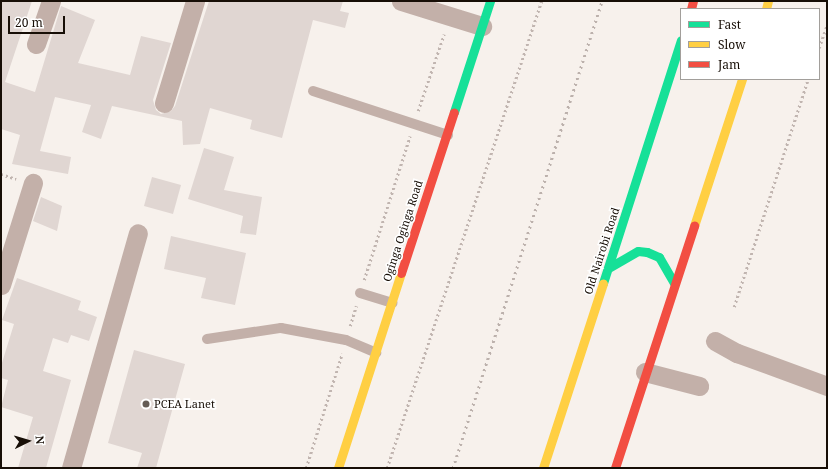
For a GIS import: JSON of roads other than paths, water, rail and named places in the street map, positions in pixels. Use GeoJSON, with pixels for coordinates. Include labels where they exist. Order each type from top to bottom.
{"type":"FeatureCollection","features":[{"type":"Feature","properties":{"kind":"main road","name":"Oginga Oginga Road"},"geometry":{"type":"LineString","coordinates":[[338,468],[392,303],[477,25],[490,1]]}},
{"type":"Feature","properties":{"kind":"main road","name":"Old Nairobi Road"},"geometry":{"type":"LineString","coordinates":[[543,468],[610,267],[680,43]]}},
{"type":"Feature","properties":{"kind":"main road"},"geometry":{"type":"LineString","coordinates":[[615,468],[674,283],[742,80]]}},
{"type":"Feature","properties":{"kind":"main road"},"geometry":{"type":"LineString","coordinates":[[610,267],[638,251],[652,254],[666,265],[674,283]]}},
{"type":"Feature","properties":{"kind":"street"},"geometry":{"type":"LineString","coordinates":[[36,44],[51,1]]}},
{"type":"Feature","properties":{"kind":"street"},"geometry":{"type":"LineString","coordinates":[[164,103],[196,1]]}},
{"type":"Feature","properties":{"kind":"street"},"geometry":{"type":"LineString","coordinates":[[401,1],[477,25]]}},
{"type":"Feature","properties":{"kind":"street"},"geometry":{"type":"LineString","coordinates":[[1,285],[33,183]]}},
{"type":"Feature","properties":{"kind":"street"},"geometry":{"type":"LineString","coordinates":[[71,468],[138,233]]}},
{"type":"Feature","properties":{"kind":"street"},"geometry":{"type":"LineString","coordinates":[[715,341],[737,353],[827,386]]}},
{"type":"Feature","properties":{"kind":"street"},"geometry":{"type":"LineString","coordinates":[[645,372],[699,386]]}},
{"type":"Feature","properties":{"kind":"lane"},"geometry":{"type":"LineString","coordinates":[[313,92],[443,134]]}},
{"type":"Feature","properties":{"kind":"lane"},"geometry":{"type":"LineString","coordinates":[[362,294],[392,303]]}},
{"type":"Feature","properties":{"kind":"lane"},"geometry":{"type":"LineString","coordinates":[[207,339],[281,328],[349,341],[376,353]]}},
{"type":"Feature","properties":{"kind":"railway"},"geometry":{"type":"LineString","coordinates":[[453,468],[602,1]]}},
{"type":"Feature","properties":{"kind":"place","name":"PCEA Lanet"},"geometry":{"type":"Point","coordinates":[146,404]}}]}
